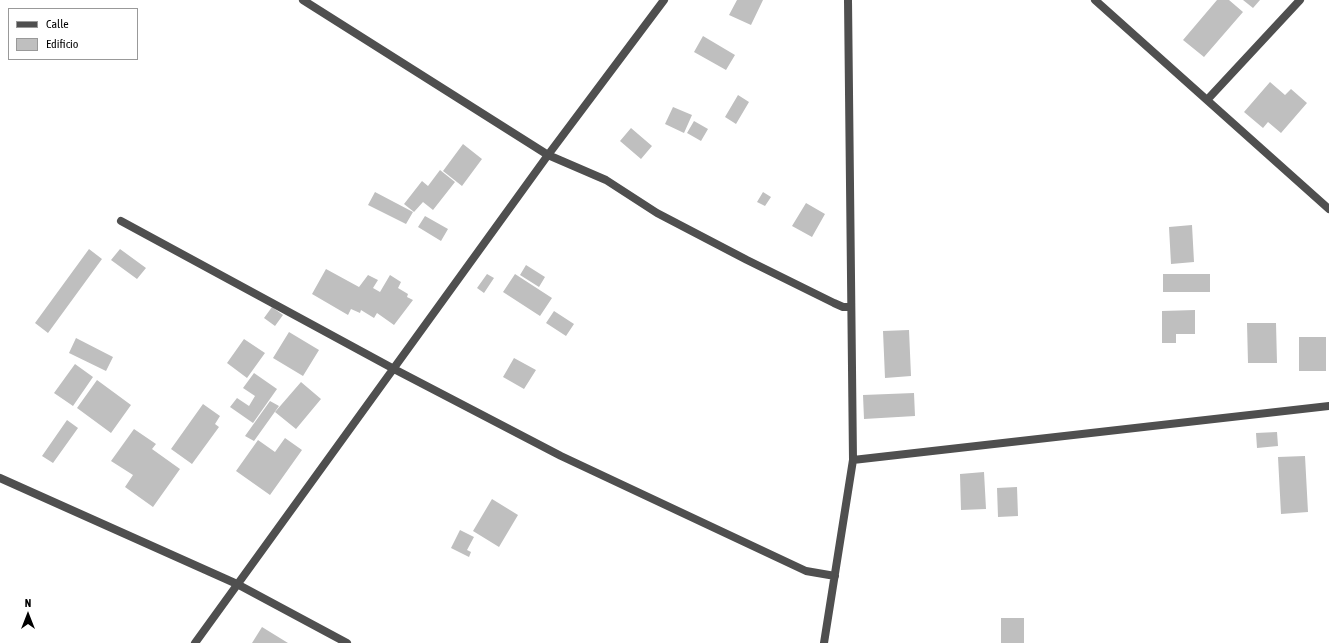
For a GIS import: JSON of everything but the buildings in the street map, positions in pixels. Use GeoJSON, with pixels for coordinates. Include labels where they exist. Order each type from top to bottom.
{"type":"FeatureCollection","features":[{"type":"Feature","properties":{"kind":"street"},"geometry":{"type":"LineString","coordinates":[[302,0],[548,155],[606,180],[657,213],[746,260],[834,304],[843,307],[852,307]]}},
{"type":"Feature","properties":{"kind":"street"},"geometry":{"type":"LineString","coordinates":[[195,643],[548,155],[664,0]]}},
{"type":"Feature","properties":{"kind":"street"},"geometry":{"type":"LineString","coordinates":[[824,643],[853,460],[848,0]]}},
{"type":"Feature","properties":{"kind":"street"},"geometry":{"type":"LineString","coordinates":[[1095,0],[1329,209]]}},
{"type":"Feature","properties":{"kind":"street"},"geometry":{"type":"LineString","coordinates":[[1207,100],[1300,0]]}},
{"type":"Feature","properties":{"kind":"street"},"geometry":{"type":"LineString","coordinates":[[121,221],[394,369],[568,460],[806,571],[835,576]]}},
{"type":"Feature","properties":{"kind":"street"},"geometry":{"type":"LineString","coordinates":[[853,460],[1329,406]]}},
{"type":"Feature","properties":{"kind":"street"},"geometry":{"type":"LineString","coordinates":[[0,478],[237,584],[347,643]]}}]}
